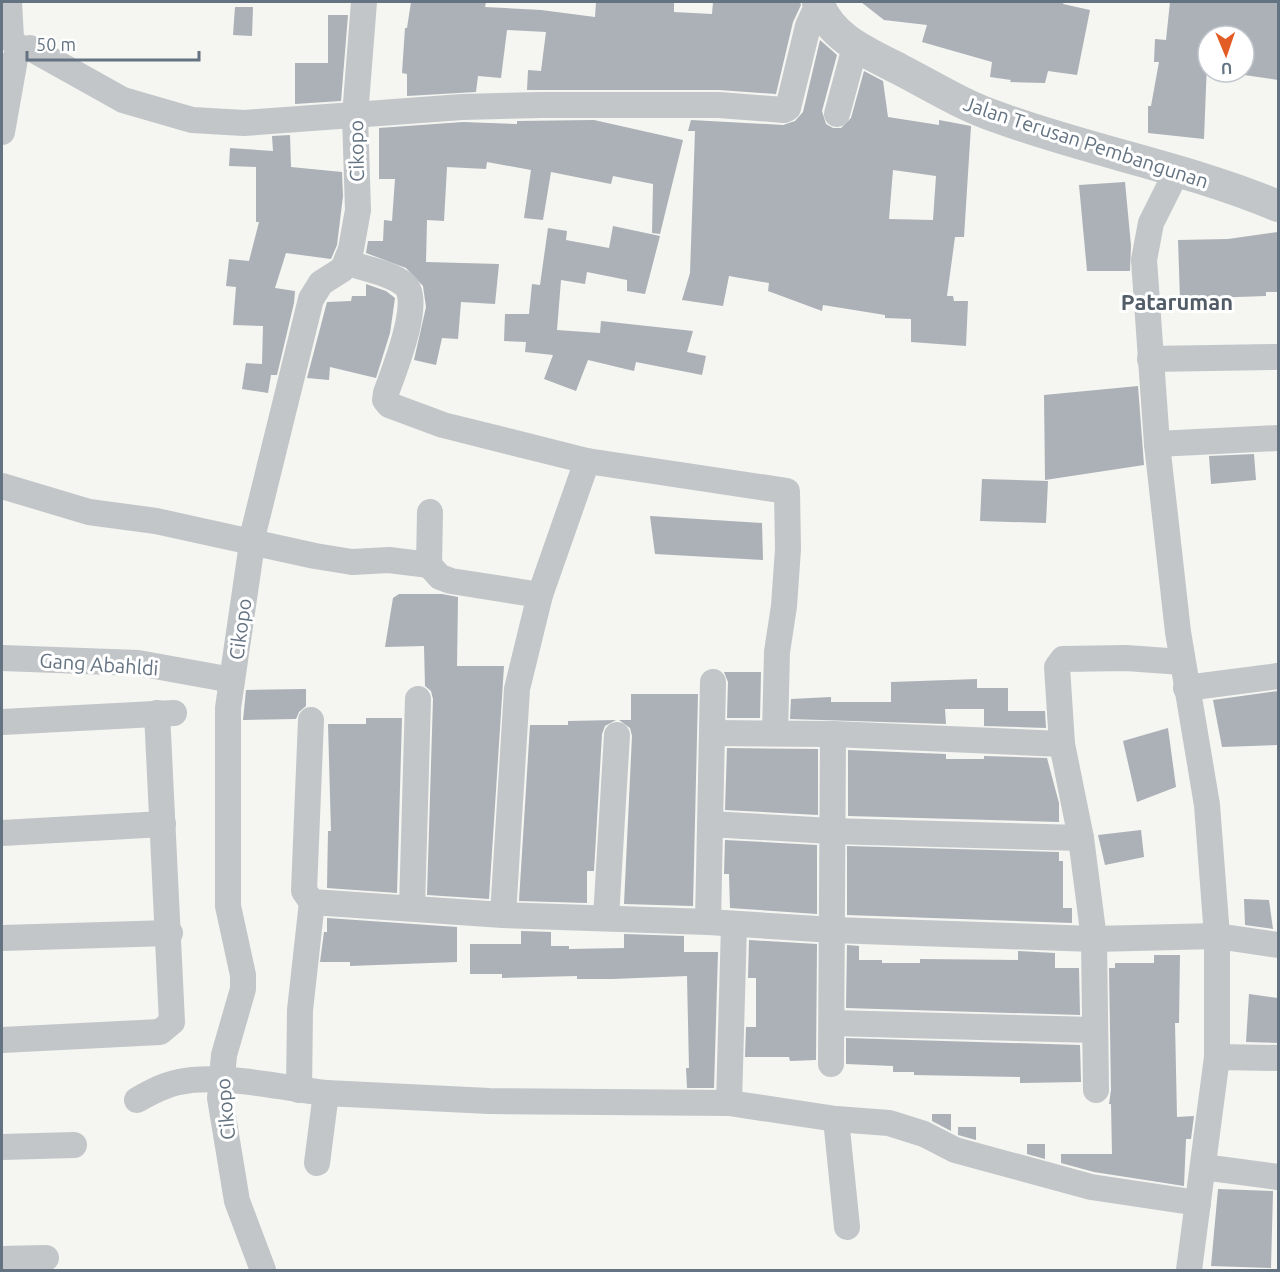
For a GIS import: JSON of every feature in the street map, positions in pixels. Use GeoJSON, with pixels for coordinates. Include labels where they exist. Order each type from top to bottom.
{"type":"FeatureCollection","features":[{"type":"Feature","properties":{"kind":"street"},"geometry":{"type":"LineString","coordinates":[[2,132],[19,50],[11,38],[9,2]]}},
{"type":"Feature","properties":{"kind":"street","name":"Cikopo"},"geometry":{"type":"LineString","coordinates":[[263,1270],[237,1201],[220,1098],[224,1055],[243,989],[243,975],[228,906],[228,708],[252,541],[311,299],[321,284],[348,263],[358,210],[355,116],[364,2]]}},
{"type":"Feature","properties":{"kind":"street"},"geometry":{"type":"LineString","coordinates":[[19,50],[30,48],[123,100],[192,120],[244,123],[462,107],[541,105],[719,105],[784,110],[788,108],[808,26],[818,3]]}},
{"type":"Feature","properties":{"kind":"street","name":"Jalan Terusan Pembangunan"},"geometry":{"type":"LineString","coordinates":[[818,3],[837,31],[855,47],[947,96],[997,117],[1177,171],[1278,206]]}},
{"type":"Feature","properties":{"kind":"street"},"geometry":{"type":"LineString","coordinates":[[837,114],[855,47]]}},
{"type":"Feature","properties":{"kind":"street"},"geometry":{"type":"LineString","coordinates":[[1177,171],[1151,223],[1144,260],[1157,444],[1182,662],[1207,805],[1217,936],[1217,1057],[1189,1270]]}},
{"type":"Feature","properties":{"kind":"street"},"geometry":{"type":"LineString","coordinates":[[348,263],[392,278],[407,286],[411,296],[408,323],[386,393],[385,400],[389,405],[443,425],[587,461],[787,491],[788,549],[784,606],[777,652],[775,733]]}},
{"type":"Feature","properties":{"kind":"street"},"geometry":{"type":"LineString","coordinates":[[1150,359],[1275,357]]}},
{"type":"Feature","properties":{"kind":"street"},"geometry":{"type":"LineString","coordinates":[[1157,444],[1278,438]]}},
{"type":"Feature","properties":{"kind":"street"},"geometry":{"type":"LineString","coordinates":[[503,915],[517,689],[540,595],[587,461]]}},
{"type":"Feature","properties":{"kind":"street"},"geometry":{"type":"LineString","coordinates":[[2,486],[89,512],[156,521],[352,562],[388,560],[429,565],[440,577],[451,581],[540,595]]}},
{"type":"Feature","properties":{"kind":"street"},"geometry":{"type":"LineString","coordinates":[[429,565],[430,512]]}},
{"type":"Feature","properties":{"kind":"street","name":"Gang Abahldi"},"geometry":{"type":"LineString","coordinates":[[2,658],[138,663],[232,680]]}},
{"type":"Feature","properties":{"kind":"street"},"geometry":{"type":"LineString","coordinates":[[1095,1090],[1094,939],[1081,838],[1062,744],[1056,673],[1063,659],[1126,658],[1182,662]]}},
{"type":"Feature","properties":{"kind":"street"},"geometry":{"type":"LineString","coordinates":[[1186,688],[1278,676]]}},
{"type":"Feature","properties":{"kind":"street"},"geometry":{"type":"LineString","coordinates":[[708,922],[712,682]]}},
{"type":"Feature","properties":{"kind":"street"},"geometry":{"type":"LineString","coordinates":[[412,908],[418,699]]}},
{"type":"Feature","properties":{"kind":"street"},"geometry":{"type":"LineString","coordinates":[[2,722],[166,713],[164,824],[172,1022],[169,1027],[160,1032],[2,1040]]}},
{"type":"Feature","properties":{"kind":"street"},"geometry":{"type":"LineString","coordinates":[[299,1090],[300,1010],[312,902],[304,891],[311,720]]}},
{"type":"Feature","properties":{"kind":"street"},"geometry":{"type":"LineString","coordinates":[[712,733],[833,734],[1062,744]]}},
{"type":"Feature","properties":{"kind":"street"},"geometry":{"type":"LineString","coordinates":[[831,1065],[833,734]]}},
{"type":"Feature","properties":{"kind":"street"},"geometry":{"type":"LineString","coordinates":[[606,918],[617,735]]}},
{"type":"Feature","properties":{"kind":"street"},"geometry":{"type":"LineString","coordinates":[[2,833],[164,824]]}},
{"type":"Feature","properties":{"kind":"street"},"geometry":{"type":"LineString","coordinates":[[710,824],[831,831],[1081,838]]}},
{"type":"Feature","properties":{"kind":"street"},"geometry":{"type":"LineString","coordinates":[[312,902],[503,915],[708,922],[833,930],[1094,939],[1217,936],[1278,945]]}},
{"type":"Feature","properties":{"kind":"street"},"geometry":{"type":"LineString","coordinates":[[729,1103],[734,925]]}},
{"type":"Feature","properties":{"kind":"street"},"geometry":{"type":"LineString","coordinates":[[2,938],[170,933]]}},
{"type":"Feature","properties":{"kind":"street"},"geometry":{"type":"LineString","coordinates":[[832,1023],[1095,1030]]}},
{"type":"Feature","properties":{"kind":"street"},"geometry":{"type":"LineString","coordinates":[[1217,1057],[1278,1058]]}},
{"type":"Feature","properties":{"kind":"street"},"geometry":{"type":"LineString","coordinates":[[137,1100],[179,1082],[220,1080],[326,1093],[489,1101],[729,1103],[836,1119],[889,1123],[924,1134],[955,1150],[1091,1187],[1198,1203]]}},
{"type":"Feature","properties":{"kind":"street"},"geometry":{"type":"LineString","coordinates":[[317,1163],[326,1093]]}},
{"type":"Feature","properties":{"kind":"street"},"geometry":{"type":"LineString","coordinates":[[836,1119],[847,1227]]}},
{"type":"Feature","properties":{"kind":"street"},"geometry":{"type":"LineString","coordinates":[[2,1148],[74,1145]]}},
{"type":"Feature","properties":{"kind":"street"},"geometry":{"type":"LineString","coordinates":[[1203,1167],[1278,1178]]}},
{"type":"Feature","properties":{"kind":"street"},"geometry":{"type":"LineString","coordinates":[[2,1259],[46,1258]]}},
{"type":"Feature","properties":{"kind":"building"},"geometry":{"type":"Polygon","coordinates":[[[411,2],[486,2],[485,7],[541,10],[595,17],[596,2],[674,2],[674,12],[712,14],[713,2],[800,2],[801,5],[793,22],[776,94],[719,90],[527,90],[528,70],[541,71],[546,32],[507,30],[501,78],[478,76],[476,92],[407,96],[407,74],[402,73],[405,28],[407,28],[411,2]]]}},
{"type":"Feature","properties":{"kind":"building"},"geometry":{"type":"Polygon","coordinates":[[[861,2],[1064,2],[1063,4],[1090,10],[1077,75],[1048,71],[1045,83],[1010,82],[1011,80],[990,77],[992,62],[922,42],[927,25],[884,20],[861,2]]]}},
{"type":"Feature","properties":{"kind":"building"},"geometry":{"type":"Polygon","coordinates":[[[1170,2],[1278,2],[1278,80],[1256,77],[1256,24],[1196,24],[1196,84],[1206,84],[1204,139],[1148,133],[1148,106],[1151,106],[1159,62],[1154,62],[1155,39],[1166,40],[1170,2]]]}},
{"type":"Feature","properties":{"kind":"building"},"geometry":{"type":"Polygon","coordinates":[[[235,7],[253,7],[252,36],[233,35],[235,7]]]}},
{"type":"Feature","properties":{"kind":"building"},"geometry":{"type":"Polygon","coordinates":[[[328,15],[348,15],[341,101],[295,104],[295,63],[328,63],[328,15]]]}},
{"type":"Feature","properties":{"kind":"building"},"geometry":{"type":"Polygon","coordinates":[[[820,40],[837,55],[822,111],[826,124],[833,128],[841,128],[851,118],[864,71],[883,81],[888,117],[939,125],[939,120],[971,126],[964,237],[955,237],[947,296],[953,296],[954,301],[968,301],[966,346],[911,342],[911,319],[885,318],[885,315],[823,305],[822,311],[768,291],[769,283],[729,276],[723,306],[682,300],[690,273],[695,131],[688,131],[691,120],[783,125],[795,121],[803,112],[820,40]],[[893,170],[889,219],[933,220],[936,176],[893,170]]]}},
{"type":"Feature","properties":{"kind":"building"},"geometry":{"type":"Polygon","coordinates":[[[594,120],[683,140],[660,234],[652,233],[653,184],[613,176],[611,184],[551,172],[543,220],[524,218],[531,170],[487,162],[486,169],[447,167],[444,221],[427,220],[426,262],[499,264],[495,304],[461,302],[458,339],[442,338],[436,365],[414,360],[426,307],[423,286],[406,268],[366,253],[368,241],[383,241],[384,220],[392,221],[395,179],[379,179],[379,128],[463,122],[517,124],[517,121],[594,120]]]}},
{"type":"Feature","properties":{"kind":"building"},"geometry":{"type":"Polygon","coordinates":[[[290,135],[291,167],[342,172],[343,196],[337,245],[331,259],[286,253],[275,288],[295,291],[294,303],[277,375],[271,375],[268,393],[242,389],[246,363],[262,364],[263,326],[233,325],[236,287],[226,286],[229,259],[249,261],[259,222],[256,222],[256,167],[229,166],[230,148],[273,151],[272,136],[290,135]]]}},
{"type":"Feature","properties":{"kind":"building"},"geometry":{"type":"Polygon","coordinates":[[[1125,182],[1131,246],[1130,271],[1087,271],[1079,185],[1125,182]]]}},
{"type":"Feature","properties":{"kind":"building"},"geometry":{"type":"Polygon","coordinates":[[[613,226],[660,236],[645,294],[627,291],[627,280],[587,272],[585,284],[561,280],[557,330],[600,333],[601,321],[693,331],[687,352],[706,356],[702,375],[636,362],[634,371],[588,360],[576,391],[544,379],[553,355],[525,352],[526,342],[504,341],[505,314],[529,314],[532,284],[540,285],[548,228],[567,231],[566,240],[609,248],[613,226]]]}},
{"type":"Feature","properties":{"kind":"building"},"geometry":{"type":"Polygon","coordinates":[[[1278,232],[1278,292],[1266,292],[1266,296],[1180,299],[1178,240],[1228,239],[1278,232]]]}},
{"type":"Feature","properties":{"kind":"building"},"geometry":{"type":"Polygon","coordinates":[[[366,284],[386,291],[395,298],[390,333],[376,378],[330,367],[329,380],[307,378],[327,302],[351,301],[352,296],[366,296],[366,284]]]}},
{"type":"Feature","properties":{"kind":"building"},"geometry":{"type":"Polygon","coordinates":[[[1138,386],[1144,465],[1045,480],[1044,395],[1138,386]]]}},
{"type":"Feature","properties":{"kind":"building"},"geometry":{"type":"Polygon","coordinates":[[[1254,454],[1256,480],[1211,484],[1209,456],[1254,454]]]}},
{"type":"Feature","properties":{"kind":"building"},"geometry":{"type":"Polygon","coordinates":[[[982,479],[1048,481],[1046,523],[980,521],[982,479]]]}},
{"type":"Feature","properties":{"kind":"building"},"geometry":{"type":"Polygon","coordinates":[[[650,516],[762,523],[763,560],[655,554],[650,516]]]}},
{"type":"Feature","properties":{"kind":"building"},"geometry":{"type":"Polygon","coordinates":[[[399,594],[442,594],[458,597],[457,666],[504,666],[489,899],[427,895],[433,699],[431,691],[425,686],[424,646],[385,647],[393,598],[399,594]]]}},
{"type":"Feature","properties":{"kind":"building"},"geometry":{"type":"Polygon","coordinates":[[[724,672],[761,672],[760,718],[727,718],[728,682],[724,672]]]}},
{"type":"Feature","properties":{"kind":"building"},"geometry":{"type":"Polygon","coordinates":[[[977,679],[977,688],[1008,688],[1008,711],[1045,711],[1046,728],[984,726],[984,709],[945,709],[946,724],[790,719],[791,699],[831,697],[831,702],[891,702],[891,682],[977,679]]]}},
{"type":"Feature","properties":{"kind":"building"},"geometry":{"type":"Polygon","coordinates":[[[306,689],[306,706],[299,712],[296,719],[243,720],[246,690],[306,689]]]}},
{"type":"Feature","properties":{"kind":"building"},"geometry":{"type":"Polygon","coordinates":[[[1278,691],[1278,745],[1222,747],[1213,700],[1278,691]]]}},
{"type":"Feature","properties":{"kind":"building"},"geometry":{"type":"Polygon","coordinates":[[[631,694],[698,694],[693,906],[624,904],[632,736],[630,728],[619,720],[631,720],[631,694]]]}},
{"type":"Feature","properties":{"kind":"building"},"geometry":{"type":"Polygon","coordinates":[[[366,718],[402,718],[397,893],[327,888],[328,831],[331,831],[328,724],[366,724],[366,718]]]}},
{"type":"Feature","properties":{"kind":"building"},"geometry":{"type":"Polygon","coordinates":[[[616,720],[605,726],[602,734],[594,871],[587,871],[587,903],[519,901],[530,725],[568,725],[568,721],[616,720]]]}},
{"type":"Feature","properties":{"kind":"building"},"geometry":{"type":"Polygon","coordinates":[[[1168,728],[1176,787],[1137,802],[1123,741],[1168,728]]]}},
{"type":"Feature","properties":{"kind":"building"},"geometry":{"type":"Polygon","coordinates":[[[727,748],[818,749],[818,815],[725,810],[727,748]]]}},
{"type":"Feature","properties":{"kind":"building"},"geometry":{"type":"Polygon","coordinates":[[[848,750],[946,754],[946,759],[984,759],[984,756],[1047,758],[1059,803],[1059,822],[848,816],[848,750]]]}},
{"type":"Feature","properties":{"kind":"building"},"geometry":{"type":"Polygon","coordinates":[[[1141,830],[1144,857],[1105,865],[1098,835],[1141,830]]]}},
{"type":"Feature","properties":{"kind":"building"},"geometry":{"type":"Polygon","coordinates":[[[725,840],[817,845],[817,914],[730,908],[729,874],[724,874],[725,840]]]}},
{"type":"Feature","properties":{"kind":"building"},"geometry":{"type":"Polygon","coordinates":[[[847,846],[1059,852],[1059,861],[1063,861],[1063,908],[1072,908],[1072,923],[847,915],[847,846]]]}},
{"type":"Feature","properties":{"kind":"building"},"geometry":{"type":"Polygon","coordinates":[[[1244,899],[1269,900],[1273,929],[1245,925],[1244,899]]]}},
{"type":"Feature","properties":{"kind":"building"},"geometry":{"type":"Polygon","coordinates":[[[327,918],[457,927],[457,962],[350,966],[350,962],[320,962],[324,932],[327,932],[327,918]]]}},
{"type":"Feature","properties":{"kind":"building"},"geometry":{"type":"Polygon","coordinates":[[[521,931],[551,932],[551,946],[569,946],[569,949],[624,948],[624,934],[684,936],[684,952],[718,952],[714,1088],[687,1088],[686,1068],[689,1068],[687,976],[577,979],[577,976],[502,978],[502,974],[470,974],[470,944],[521,944],[521,931]]]}},
{"type":"Feature","properties":{"kind":"building"},"geometry":{"type":"Polygon","coordinates":[[[749,940],[817,944],[816,1060],[790,1061],[789,1057],[745,1057],[746,1027],[756,1027],[756,978],[748,978],[749,940]]]}},
{"type":"Feature","properties":{"kind":"building"},"geometry":{"type":"Polygon","coordinates":[[[847,945],[859,946],[859,960],[882,960],[882,963],[920,963],[920,959],[1018,960],[1018,951],[1055,953],[1055,968],[1079,968],[1080,1015],[846,1008],[847,945]]]}},
{"type":"Feature","properties":{"kind":"building"},"geometry":{"type":"Polygon","coordinates":[[[1154,955],[1180,955],[1179,1023],[1175,1023],[1177,1117],[1194,1116],[1191,1139],[1186,1139],[1184,1186],[1094,1172],[1061,1163],[1061,1154],[1112,1154],[1111,1104],[1109,1104],[1111,1090],[1109,968],[1115,968],[1115,963],[1154,963],[1154,955]]]}},
{"type":"Feature","properties":{"kind":"building"},"geometry":{"type":"Polygon","coordinates":[[[1249,994],[1278,998],[1278,1043],[1246,1042],[1249,994]]]}},
{"type":"Feature","properties":{"kind":"building"},"geometry":{"type":"Polygon","coordinates":[[[846,1038],[1080,1045],[1081,1082],[1020,1083],[1020,1077],[914,1075],[914,1072],[893,1072],[893,1066],[846,1064],[846,1038]]]}},
{"type":"Feature","properties":{"kind":"building"},"geometry":{"type":"Polygon","coordinates":[[[932,1114],[951,1114],[951,1131],[932,1121],[932,1114]]]}},
{"type":"Feature","properties":{"kind":"building"},"geometry":{"type":"Polygon","coordinates":[[[958,1127],[976,1127],[976,1140],[958,1135],[958,1127]]]}},
{"type":"Feature","properties":{"kind":"building"},"geometry":{"type":"Polygon","coordinates":[[[1027,1144],[1045,1144],[1045,1159],[1027,1154],[1027,1144]]]}},
{"type":"Feature","properties":{"kind":"building"},"geometry":{"type":"Polygon","coordinates":[[[1218,1189],[1273,1191],[1271,1268],[1211,1266],[1218,1189]]]}},
{"type":"Feature","properties":{"kind":"district","name":"Pataruman"},"geometry":{"type":"Point","coordinates":[1177,301]}}]}
